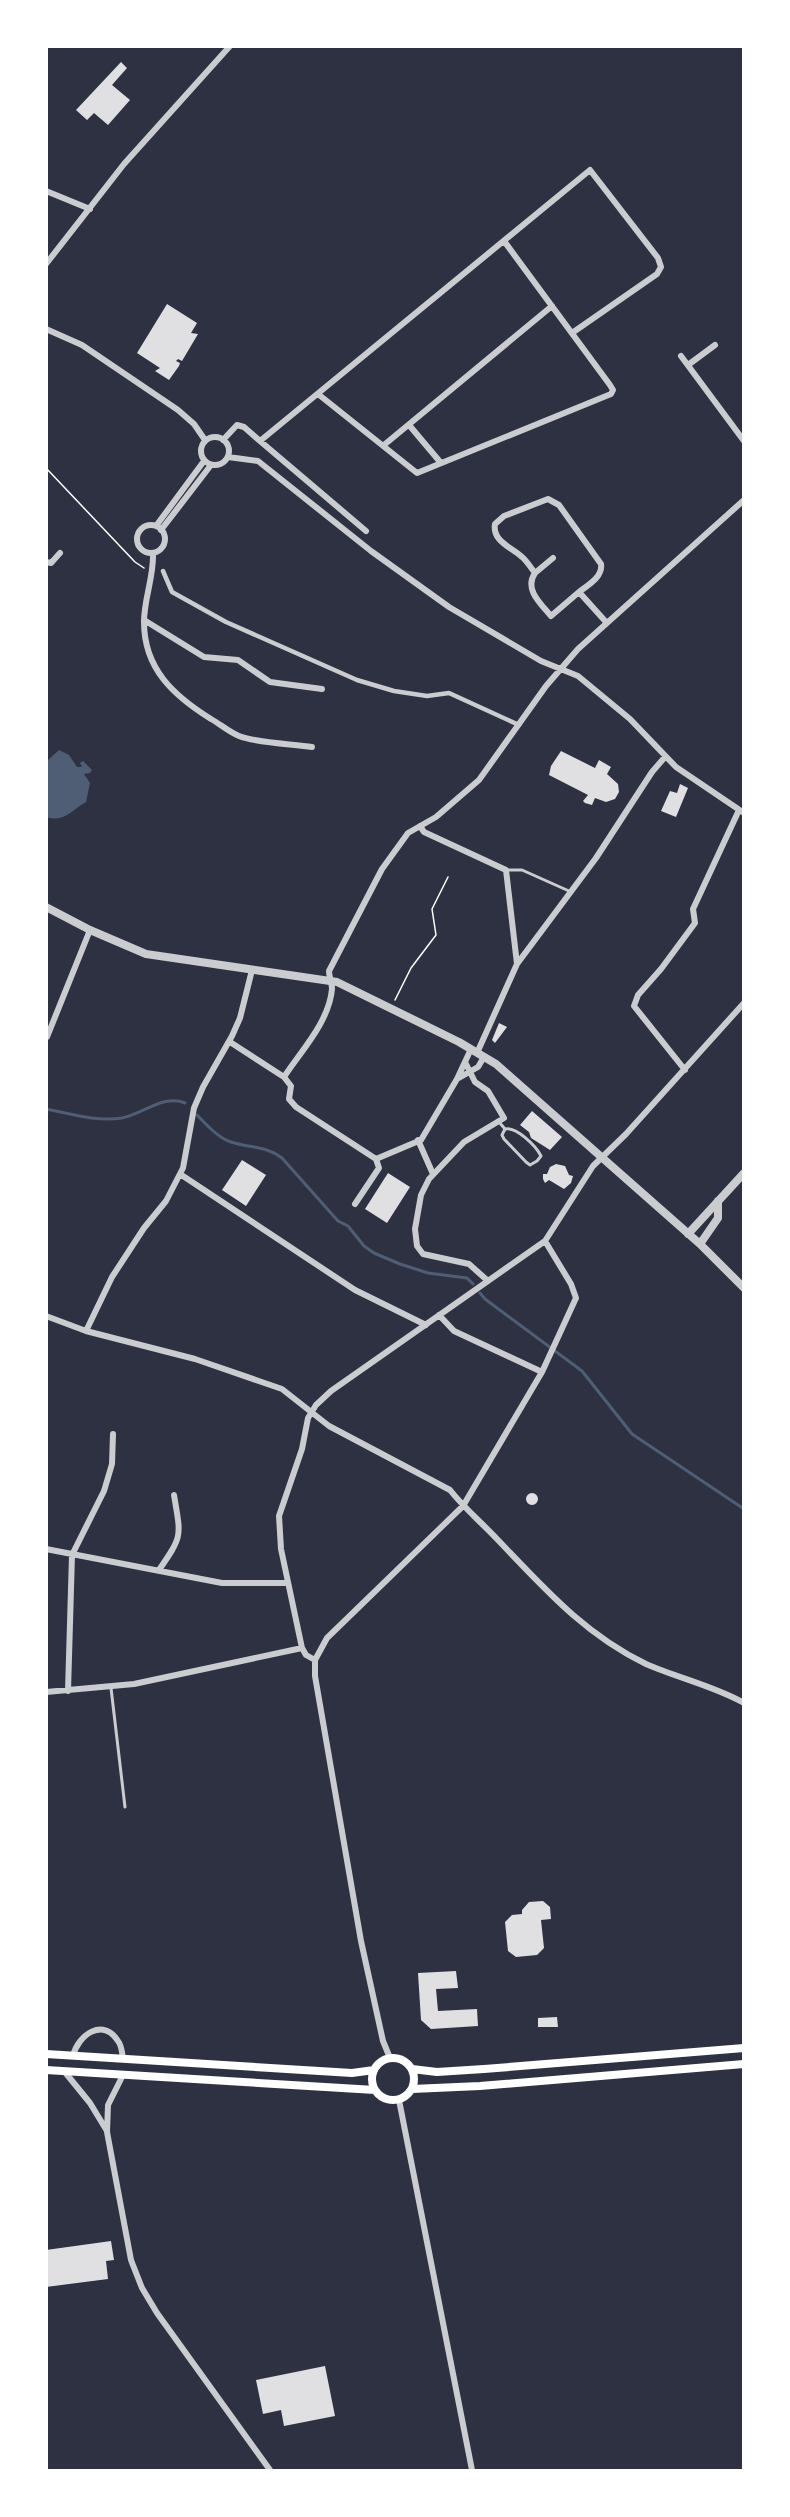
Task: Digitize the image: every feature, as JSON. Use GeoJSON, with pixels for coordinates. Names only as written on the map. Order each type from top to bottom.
{"type":"FeatureCollection","features":[{"type":"Feature","properties":{"kind":"main road"},"geometry":{"type":"LineString","coordinates":[[412,2069],[437,2072],[744,2048]]}},
{"type":"Feature","properties":{"kind":"main road"},"geometry":{"type":"LineString","coordinates":[[46,2054],[352,2073],[374,2070]]}},
{"type":"Feature","properties":{"kind":"main road"},"geometry":{"type":"LineString","coordinates":[[390,2058],[404,2061],[412,2069],[415,2080],[408,2095],[399,2100],[383,2098],[375,2090],[372,2080],[374,2070],[382,2061],[390,2058]]}},
{"type":"Feature","properties":{"kind":"main road"},"geometry":{"type":"LineString","coordinates":[[412,2089],[480,2086],[744,2064]]}},
{"type":"Feature","properties":{"kind":"main road"},"geometry":{"type":"LineString","coordinates":[[46,2070],[375,2090]]}},
{"type":"Feature","properties":{"kind":"street"},"geometry":{"type":"LineString","coordinates":[[46,264],[132,156],[230,46]]}},
{"type":"Feature","properties":{"kind":"street"},"geometry":{"type":"LineString","coordinates":[[260,441],[590,170],[658,258],[661,267],[657,274],[572,333]]}},
{"type":"Feature","properties":{"kind":"street"},"geometry":{"type":"LineString","coordinates":[[46,190],[90,209]]}},
{"type":"Feature","properties":{"kind":"street"},"geometry":{"type":"LineString","coordinates":[[318,394],[417,473],[611,394],[613,390],[504,241]]}},
{"type":"Feature","properties":{"kind":"street"},"geometry":{"type":"LineString","coordinates":[[384,445],[552,306]]}},
{"type":"Feature","properties":{"kind":"street"},"geometry":{"type":"LineString","coordinates":[[46,329],[82,345],[178,410],[194,424],[205,440]]}},
{"type":"Feature","properties":{"kind":"street"},"geometry":{"type":"LineString","coordinates":[[688,365],[715,345]]}},
{"type":"Feature","properties":{"kind":"street"},"geometry":{"type":"LineString","coordinates":[[681,356],[744,441]]}},
{"type":"Feature","properties":{"kind":"street"},"geometry":{"type":"LineString","coordinates":[[223,440],[237,425],[244,427],[366,531]]}},
{"type":"Feature","properties":{"kind":"street"},"geometry":{"type":"LineString","coordinates":[[409,425],[441,463]]}},
{"type":"Feature","properties":{"kind":"street"},"geometry":{"type":"LineString","coordinates":[[211,437],[223,440],[229,451],[228,457],[222,464],[211,465],[204,461],[200,450],[205,440],[211,437]]}},
{"type":"Feature","properties":{"kind":"street"},"geometry":{"type":"LineString","coordinates":[[228,457],[258,461],[371,551],[449,607],[504,641],[578,676],[630,719],[665,757],[741,811],[693,909],[695,923],[661,969],[638,995],[634,1006],[685,1070]]}},
{"type":"Feature","properties":{"kind":"street"},"geometry":{"type":"LineString","coordinates":[[159,528],[204,461]]}},
{"type":"Feature","properties":{"kind":"street"},"geometry":{"type":"LineString","coordinates":[[159,528],[211,465]]}},
{"type":"Feature","properties":{"kind":"street"},"geometry":{"type":"LineString","coordinates":[[535,573],[524,558],[499,539],[494,531],[495,524],[504,516],[548,499],[553,500],[601,564],[602,570],[598,575],[551,616],[530,586],[531,578],[535,573],[553,558]]}},
{"type":"Feature","properties":{"kind":"street"},"geometry":{"type":"LineString","coordinates":[[284,1077],[321,1021],[330,1000],[332,987],[329,981],[329,971],[382,869],[408,833],[436,817],[468,791],[560,669],[606,622],[744,500]]}},
{"type":"Feature","properties":{"kind":"street"},"geometry":{"type":"LineString","coordinates":[[144,526],[159,528],[165,537],[164,544],[159,551],[153,553],[141,549],[137,537],[144,526]]}},
{"type":"Feature","properties":{"kind":"street"},"geometry":{"type":"LineString","coordinates":[[46,562],[51,563],[60,553]]}},
{"type":"Feature","properties":{"kind":"street"},"geometry":{"type":"LineString","coordinates":[[153,553],[153,571],[148,588],[144,620],[151,657],[157,670],[176,695],[240,736],[312,747]]}},
{"type":"Feature","properties":{"kind":"street"},"geometry":{"type":"LineString","coordinates":[[163,571],[172,592],[226,622],[357,680],[394,691],[427,696],[449,693],[519,725]]}},
{"type":"Feature","properties":{"kind":"street"},"geometry":{"type":"LineString","coordinates":[[579,592],[606,622]]}},
{"type":"Feature","properties":{"kind":"street"},"geometry":{"type":"LineString","coordinates":[[144,620],[204,657],[238,660],[270,682],[322,689]]}},
{"type":"Feature","properties":{"kind":"street"},"geometry":{"type":"LineString","coordinates":[[457,1079],[478,1066],[477,1053],[517,964],[607,843],[652,772],[665,757]]}},
{"type":"Feature","properties":{"kind":"street"},"geometry":{"type":"LineString","coordinates":[[420,826],[424,832],[506,870],[517,964]]}},
{"type":"Feature","properties":{"kind":"street"},"geometry":{"type":"LineString","coordinates":[[46,907],[90,930],[146,954],[337,982],[477,1053],[496,1064],[603,1157],[700,1244],[744,1288]]}},
{"type":"Feature","properties":{"kind":"street"},"geometry":{"type":"LineString","coordinates":[[47,1037],[90,930]]}},
{"type":"Feature","properties":{"kind":"street"},"geometry":{"type":"LineString","coordinates":[[86,1331],[112,1277],[144,1228],[166,1201],[180,1174],[194,1108],[203,1087],[230,1042],[240,1018],[252,970]]}},
{"type":"Feature","properties":{"kind":"street"},"geometry":{"type":"LineString","coordinates":[[315,1660],[306,1655],[302,1648],[280,1548],[279,1516],[302,1449],[305,1424],[311,1412],[331,1391],[545,1241],[593,1166],[685,1070],[744,1003]]}},
{"type":"Feature","properties":{"kind":"street"},"geometry":{"type":"LineString","coordinates":[[230,1042],[284,1077],[291,1086],[289,1099],[296,1107],[376,1159],[379,1168],[355,1204]]}},
{"type":"Feature","properties":{"kind":"street"},"geometry":{"type":"LineString","coordinates":[[376,1159],[418,1140],[427,1132],[465,1062],[477,1053]]}},
{"type":"Feature","properties":{"kind":"street"},"geometry":{"type":"LineString","coordinates":[[465,1062],[477,1084],[488,1091],[504,1115],[499,1122],[464,1143],[432,1174],[423,1190],[418,1206],[415,1229],[420,1251],[427,1256],[469,1264],[488,1281]]}},
{"type":"Feature","properties":{"kind":"street"},"geometry":{"type":"LineString","coordinates":[[418,1140],[432,1174]]}},
{"type":"Feature","properties":{"kind":"street"},"geometry":{"type":"LineString","coordinates":[[688,1234],[744,1173]]}},
{"type":"Feature","properties":{"kind":"street"},"geometry":{"type":"LineString","coordinates":[[180,1174],[355,1290],[426,1325]]}},
{"type":"Feature","properties":{"kind":"street"},"geometry":{"type":"LineString","coordinates":[[416,1185],[423,1190]]}},
{"type":"Feature","properties":{"kind":"street"},"geometry":{"type":"LineString","coordinates":[[700,1244],[718,1218],[718,1202]]}},
{"type":"Feature","properties":{"kind":"street"},"geometry":{"type":"LineString","coordinates":[[390,2058],[383,2041],[361,1941],[315,1676],[315,1660],[327,1638],[463,1506],[542,1372],[576,1298],[571,1284],[545,1241]]}},
{"type":"Feature","properties":{"kind":"street"},"geometry":{"type":"LineString","coordinates":[[439,1315],[454,1331],[542,1372]]}},
{"type":"Feature","properties":{"kind":"street"},"geometry":{"type":"LineString","coordinates":[[46,1316],[86,1331],[144,1344],[252,1377],[282,1389],[329,1426],[450,1490],[463,1506],[583,1626],[646,1664],[744,1703]]}},
{"type":"Feature","properties":{"kind":"street"},"geometry":{"type":"LineString","coordinates":[[68,1691],[72,1556],[104,1491],[112,1464],[112,1434]]}},
{"type":"Feature","properties":{"kind":"street"},"geometry":{"type":"LineString","coordinates":[[159,1570],[177,1543],[180,1532],[174,1495]]}},
{"type":"Feature","properties":{"kind":"street"},"geometry":{"type":"LineString","coordinates":[[46,1549],[72,1556],[222,1583],[287,1583]]}},
{"type":"Feature","properties":{"kind":"street"},"geometry":{"type":"LineString","coordinates":[[46,1692],[134,1684],[302,1648]]}},
{"type":"Feature","properties":{"kind":"street"},"geometry":{"type":"LineString","coordinates":[[73,2056],[75,2046],[81,2037],[97,2030],[116,2038],[123,2060]]}},
{"type":"Feature","properties":{"kind":"street"},"geometry":{"type":"LineString","coordinates":[[64,2071],[90,2103],[107,2132]]}},
{"type":"Feature","properties":{"kind":"street"},"geometry":{"type":"LineString","coordinates":[[123,2075],[108,2105],[107,2132],[131,2260],[142,2288],[157,2313],[270,2470]]}},
{"type":"Feature","properties":{"kind":"street"},"geometry":{"type":"LineString","coordinates":[[399,2100],[472,2470]]}},
{"type":"Feature","properties":{"kind":"lane"},"geometry":{"type":"LineString","coordinates":[[506,870],[522,870],[571,892]]}},
{"type":"Feature","properties":{"kind":"lane"},"geometry":{"type":"LineString","coordinates":[[499,1122],[505,1129],[513,1129],[538,1151],[541,1156],[537,1161],[530,1165],[526,1162],[504,1139],[502,1135],[505,1129]]}},
{"type":"Feature","properties":{"kind":"lane"},"geometry":{"type":"LineString","coordinates":[[111,1686],[125,1807]]}},
{"type":"Feature","properties":{"kind":"path"},"geometry":{"type":"LineString","coordinates":[[46,468],[135,562],[153,571]]}},
{"type":"Feature","properties":{"kind":"path"},"geometry":{"type":"LineString","coordinates":[[391,1008],[411,968],[436,935],[432,909],[448,877]]}},
{"type":"Feature","properties":{"kind":"water"},"geometry":{"type":"Polygon","coordinates":[[[59,750],[69,755],[77,767],[82,767],[80,763],[83,761],[92,770],[84,774],[90,783],[86,802],[68,815],[53,818],[47,817],[48,760],[59,750]]]}},
{"type":"Feature","properties":{"kind":"building"},"geometry":{"type":"Polygon","coordinates":[[[121,62],[127,68],[112,85],[130,100],[108,125],[94,113],[87,120],[76,110],[121,62]]]}},
{"type":"Feature","properties":{"kind":"building"},"geometry":{"type":"Polygon","coordinates":[[[167,304],[197,323],[191,333],[198,334],[182,361],[178,359],[176,361],[180,363],[179,366],[169,380],[155,371],[160,368],[137,353],[167,304]]]}},
{"type":"Feature","properties":{"kind":"building"},"geometry":{"type":"Polygon","coordinates":[[[561,751],[595,768],[599,760],[611,767],[607,774],[618,784],[619,792],[615,799],[606,802],[595,798],[592,805],[585,803],[583,801],[588,795],[549,775],[551,766],[561,751]]]}},
{"type":"Feature","properties":{"kind":"building"},"geometry":{"type":"Polygon","coordinates":[[[680,784],[688,788],[676,817],[661,811],[670,791],[677,793],[680,784]]]}},
{"type":"Feature","properties":{"kind":"building"},"geometry":{"type":"Polygon","coordinates":[[[499,1023],[507,1027],[495,1043],[492,1040],[499,1023]]]}},
{"type":"Feature","properties":{"kind":"building"},"geometry":{"type":"Polygon","coordinates":[[[532,1111],[562,1137],[550,1150],[531,1138],[529,1132],[520,1125],[532,1111]]]}},
{"type":"Feature","properties":{"kind":"building"},"geometry":{"type":"Polygon","coordinates":[[[242,1160],[266,1175],[246,1206],[222,1190],[242,1160]]]}},
{"type":"Feature","properties":{"kind":"building"},"geometry":{"type":"Polygon","coordinates":[[[556,1164],[565,1166],[569,1175],[573,1176],[571,1183],[564,1189],[549,1180],[545,1183],[543,1179],[543,1174],[547,1174],[550,1167],[556,1164]]]}},
{"type":"Feature","properties":{"kind":"building"},"geometry":{"type":"Polygon","coordinates":[[[388,1173],[410,1187],[387,1223],[365,1209],[388,1173]]]}},
{"type":"Feature","properties":{"kind":"building"},"geometry":{"type":"Polygon","coordinates":[[[532,1493],[538,1499],[532,1505],[526,1499],[532,1493]]]}},
{"type":"Feature","properties":{"kind":"building"},"geometry":{"type":"Polygon","coordinates":[[[543,1901],[550,1907],[551,1919],[541,1920],[544,1948],[537,1955],[516,1957],[508,1951],[505,1922],[512,1915],[522,1914],[522,1910],[529,1902],[543,1901]]]}},
{"type":"Feature","properties":{"kind":"building"},"geometry":{"type":"Polygon","coordinates":[[[456,1971],[458,1988],[436,1989],[438,2011],[477,2009],[478,2026],[431,2029],[421,2020],[418,1973],[456,1971]]]}},
{"type":"Feature","properties":{"kind":"building"},"geometry":{"type":"Polygon","coordinates":[[[557,2017],[558,2027],[538,2027],[538,2018],[557,2017]]]}},
{"type":"Feature","properties":{"kind":"building"},"geometry":{"type":"Polygon","coordinates":[[[111,2241],[114,2260],[106,2261],[108,2279],[46,2287],[46,2250],[111,2241]]]}},
{"type":"Feature","properties":{"kind":"building"},"geometry":{"type":"Polygon","coordinates":[[[325,2366],[335,2416],[284,2426],[281,2410],[263,2414],[256,2380],[325,2366]]]}},
{"type":"Feature","properties":{"kind":"waterway"},"geometry":{"type":"LineString","coordinates":[[46,1109],[84,1117],[113,1119],[130,1116],[169,1101],[185,1103]]}},
{"type":"Feature","properties":{"kind":"waterway"},"geometry":{"type":"LineString","coordinates":[[197,1115],[226,1140],[264,1149],[282,1158],[338,1221],[348,1226],[364,1246],[374,1253],[428,1273],[467,1278],[473,1284]]}},
{"type":"Feature","properties":{"kind":"waterway"},"geometry":{"type":"LineString","coordinates":[[480,1293],[582,1371],[632,1434],[744,1509]]}}]}
